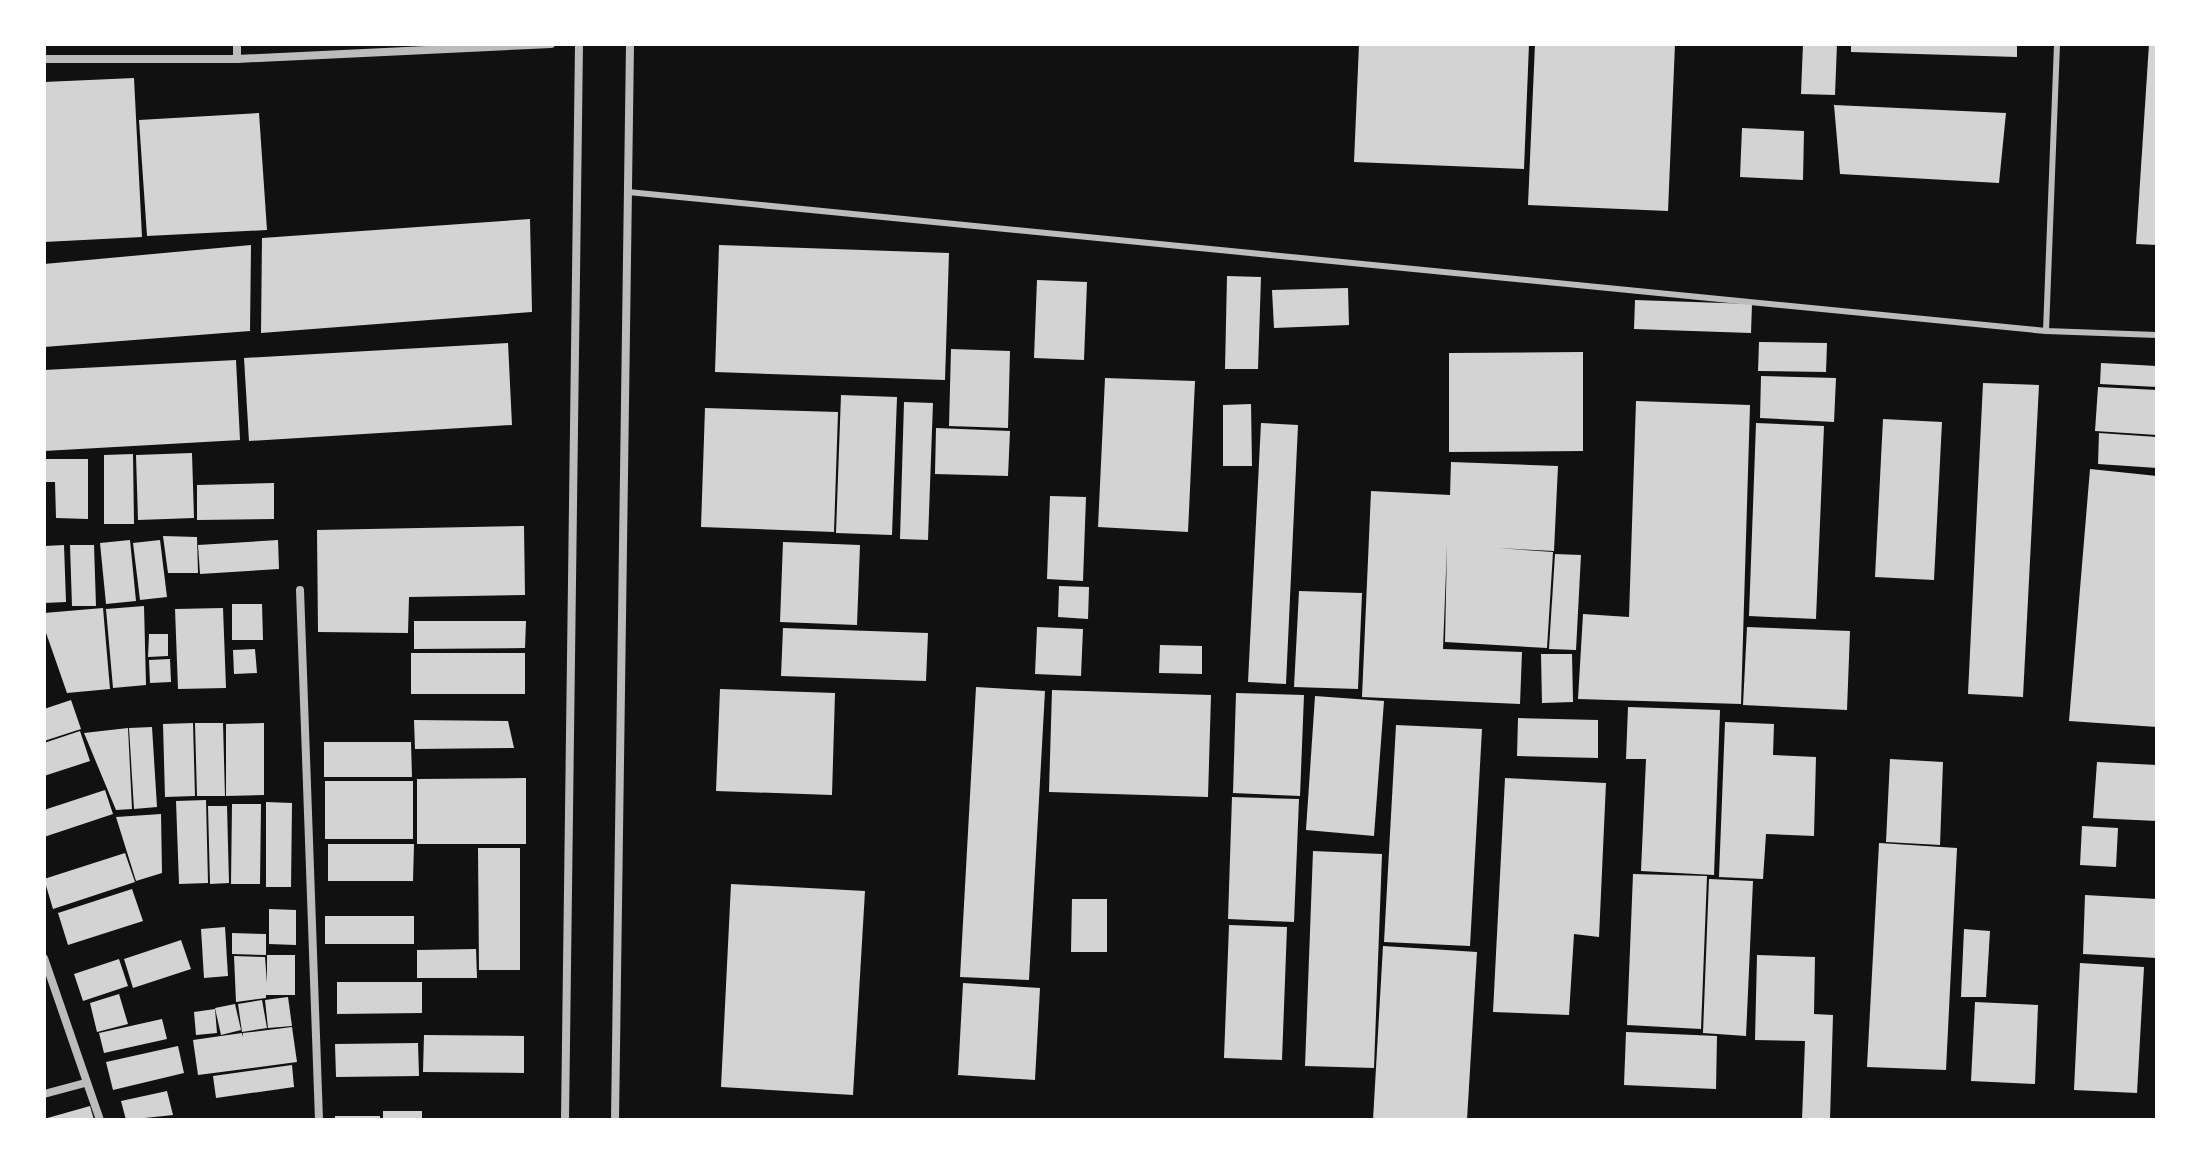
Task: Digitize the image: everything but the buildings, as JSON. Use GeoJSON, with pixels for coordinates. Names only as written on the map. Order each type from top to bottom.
{"type":"FeatureCollection","features":[{"type":"Feature","properties":{"kind":"street"},"geometry":{"type":"LineString","coordinates":[[237,44],[237,59]]}},
{"type":"Feature","properties":{"kind":"street"},"geometry":{"type":"LineString","coordinates":[[44,59],[237,59],[551,44]]}},
{"type":"Feature","properties":{"kind":"street"},"geometry":{"type":"LineString","coordinates":[[565,1120],[579,44]]}},
{"type":"Feature","properties":{"kind":"street"},"geometry":{"type":"LineString","coordinates":[[615,1120],[630,44]]}},
{"type":"Feature","properties":{"kind":"street"},"geometry":{"type":"LineString","coordinates":[[300,590],[319,1120]]}},
{"type":"Feature","properties":{"kind":"street"},"geometry":{"type":"LineString","coordinates":[[44,958],[100,1120]]}},
{"type":"Feature","properties":{"kind":"street"},"geometry":{"type":"LineString","coordinates":[[44,1094],[85,1083]]}},
{"type":"Feature","properties":{"kind":"lane"},"geometry":{"type":"LineString","coordinates":[[2046,331],[2057,44]]}},
{"type":"Feature","properties":{"kind":"lane"},"geometry":{"type":"LineString","coordinates":[[628,192],[2046,331],[2157,335]]}}]}
